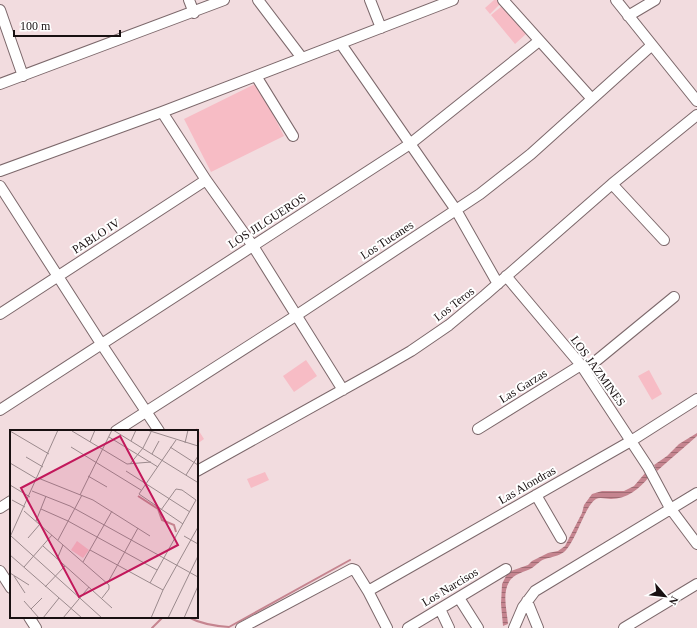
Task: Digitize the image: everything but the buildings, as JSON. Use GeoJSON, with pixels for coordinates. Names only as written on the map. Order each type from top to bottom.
{"type":"FeatureCollection","features":[{"type":"Feature","properties":{"kind":"street"},"geometry":{"type":"LineString","coordinates":[[189,0],[194,13]]}},
{"type":"Feature","properties":{"kind":"street"},"geometry":{"type":"LineString","coordinates":[[0,84],[194,13],[224,0]]}},
{"type":"Feature","properties":{"kind":"street"},"geometry":{"type":"LineString","coordinates":[[258,0],[302,58]]}},
{"type":"Feature","properties":{"kind":"street"},"geometry":{"type":"LineString","coordinates":[[370,0],[381,28]]}},
{"type":"Feature","properties":{"kind":"street"},"geometry":{"type":"LineString","coordinates":[[0,171],[162,112],[453,0]]}},
{"type":"Feature","properties":{"kind":"street"},"geometry":{"type":"LineString","coordinates":[[503,0],[592,99]]}},
{"type":"Feature","properties":{"kind":"street"},"geometry":{"type":"LineString","coordinates":[[616,0],[697,101]]}},
{"type":"Feature","properties":{"kind":"street"},"geometry":{"type":"LineString","coordinates":[[628,16],[655,0]]}},
{"type":"Feature","properties":{"kind":"street"},"geometry":{"type":"LineString","coordinates":[[0,10],[23,76]]}},
{"type":"Feature","properties":{"kind":"street","name":"LOS JILGUEROS"},"geometry":{"type":"LineString","coordinates":[[0,410],[410,144],[539,41]]}},
{"type":"Feature","properties":{"kind":"street"},"geometry":{"type":"LineString","coordinates":[[341,44],[456,210],[498,284]]}},
{"type":"Feature","properties":{"kind":"street","name":"Los Tucanes"},"geometry":{"type":"LineString","coordinates":[[118,430],[480,194],[531,154],[652,45]]}},
{"type":"Feature","properties":{"kind":"street"},"geometry":{"type":"LineString","coordinates":[[256,76],[293,136]]}},
{"type":"Feature","properties":{"kind":"street"},"geometry":{"type":"LineString","coordinates":[[162,112],[206,180],[253,246],[297,314],[343,390]]}},
{"type":"Feature","properties":{"kind":"street","name":"Los Teros"},"geometry":{"type":"LineString","coordinates":[[198,470],[411,351],[450,325],[612,184],[697,115]]}},
{"type":"Feature","properties":{"kind":"street","name":"PABLO IV"},"geometry":{"type":"LineString","coordinates":[[0,314],[206,180]]}},
{"type":"Feature","properties":{"kind":"street"},"geometry":{"type":"LineString","coordinates":[[612,184],[664,240]]}},
{"type":"Feature","properties":{"kind":"street"},"geometry":{"type":"LineString","coordinates":[[0,186],[158,430]]}},
{"type":"Feature","properties":{"kind":"street","name":"LOS JAZMINES"},"geometry":{"type":"LineString","coordinates":[[506,276],[583,368],[648,467],[670,508],[697,544]]}},
{"type":"Feature","properties":{"kind":"street","name":"Las Garzas"},"geometry":{"type":"LineString","coordinates":[[478,429],[583,368],[674,297]]}},
{"type":"Feature","properties":{"kind":"street","name":"Las Alondras"},"geometry":{"type":"LineString","coordinates":[[368,591],[631,441],[697,399]]}},
{"type":"Feature","properties":{"kind":"street"},"geometry":{"type":"LineString","coordinates":[[514,628],[527,601],[535,591],[697,493]]}},
{"type":"Feature","properties":{"kind":"street"},"geometry":{"type":"LineString","coordinates":[[536,495],[561,538]]}},
{"type":"Feature","properties":{"kind":"street"},"geometry":{"type":"LineString","coordinates":[[0,508],[10,502]]}},
{"type":"Feature","properties":{"kind":"street","name":"Los Narcisos"},"geometry":{"type":"LineString","coordinates":[[408,628],[506,569]]}},
{"type":"Feature","properties":{"kind":"street"},"geometry":{"type":"LineString","coordinates":[[242,628],[350,570],[355,570],[368,591],[387,628]]}},
{"type":"Feature","properties":{"kind":"street"},"geometry":{"type":"LineString","coordinates":[[0,571],[10,586]]}},
{"type":"Feature","properties":{"kind":"street"},"geometry":{"type":"LineString","coordinates":[[624,628],[697,584]]}},
{"type":"Feature","properties":{"kind":"street"},"geometry":{"type":"LineString","coordinates":[[460,598],[478,628]]}},
{"type":"Feature","properties":{"kind":"street"},"geometry":{"type":"LineString","coordinates":[[527,601],[538,628]]}},
{"type":"Feature","properties":{"kind":"street"},"geometry":{"type":"LineString","coordinates":[[440,609],[449,628]]}},
{"type":"Feature","properties":{"kind":"street"},"geometry":{"type":"LineString","coordinates":[[30,618],[36,628]]}},
{"type":"Feature","properties":{"kind":"shaded area"},"geometry":{"type":"Polygon","coordinates":[[[494,0],[497,0],[500,4],[490,14],[485,8],[494,0]]]}},
{"type":"Feature","properties":{"kind":"shaded area"},"geometry":{"type":"Polygon","coordinates":[[[502,6],[526,34],[515,44],[491,15],[502,6]]]}},
{"type":"Feature","properties":{"kind":"shaded area"},"geometry":{"type":"Polygon","coordinates":[[[257,83],[284,136],[211,172],[184,119],[257,83]]]}},
{"type":"Feature","properties":{"kind":"shaded area"},"geometry":{"type":"Polygon","coordinates":[[[306,360],[317,376],[294,392],[283,376],[306,360]]]}},
{"type":"Feature","properties":{"kind":"shaded area"},"geometry":{"type":"Polygon","coordinates":[[[649,370],[662,394],[652,400],[638,376],[649,370]]]}},
{"type":"Feature","properties":{"kind":"shaded area"},"geometry":{"type":"Polygon","coordinates":[[[197,428],[204,439],[198,443],[198,430],[194,430],[197,428]]]}},
{"type":"Feature","properties":{"kind":"shaded area"},"geometry":{"type":"Polygon","coordinates":[[[697,433],[697,436],[657,471],[654,465],[667,456],[679,444],[697,433]]]}},
{"type":"Feature","properties":{"kind":"shaded area"},"geometry":{"type":"Polygon","coordinates":[[[265,472],[269,480],[251,488],[247,479],[265,472]]]}},
{"type":"Feature","properties":{"kind":"shaded area"},"geometry":{"type":"Polygon","coordinates":[[[646,472],[649,477],[641,486],[627,495],[617,499],[596,499],[588,508],[573,540],[564,552],[543,560],[532,568],[516,575],[511,579],[507,587],[505,597],[508,624],[503,626],[501,604],[502,584],[507,574],[528,565],[532,561],[548,553],[558,551],[565,546],[582,513],[584,505],[592,494],[602,491],[624,491],[634,486],[646,472]]]}},
{"type":"Feature","properties":{"kind":"waterway"},"geometry":{"type":"LineString","coordinates":[[190,618],[208,624],[229,627],[350,560]]}},
{"type":"Feature","properties":{"kind":"waterway"},"geometry":{"type":"LineString","coordinates":[[152,628],[162,618]]}}]}
